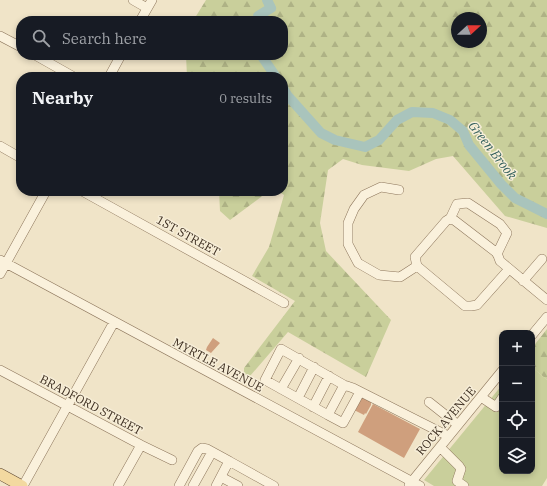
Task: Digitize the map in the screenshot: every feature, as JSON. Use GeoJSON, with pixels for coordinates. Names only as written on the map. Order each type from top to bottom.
{"type":"FeatureCollection","features":[{"type":"Feature","properties":{"kind":"main road"},"geometry":{"type":"LineString","coordinates":[[0,474],[23,486]]}},
{"type":"Feature","properties":{"kind":"street"},"geometry":{"type":"LineString","coordinates":[[133,0],[150,4],[143,16]]}},
{"type":"Feature","properties":{"kind":"street"},"geometry":{"type":"LineString","coordinates":[[0,36],[16,44]]}},
{"type":"Feature","properties":{"kind":"street"},"geometry":{"type":"LineString","coordinates":[[44,60],[65,72]]}},
{"type":"Feature","properties":{"kind":"street"},"geometry":{"type":"LineString","coordinates":[[112,72],[118,60]]}},
{"type":"Feature","properties":{"kind":"street"},"geometry":{"type":"LineString","coordinates":[[0,146],[16,155]]}},
{"type":"Feature","properties":{"kind":"street"},"geometry":{"type":"LineString","coordinates":[[399,190],[381,187],[364,195],[354,209],[348,223],[348,244],[358,263],[379,275],[400,277],[417,266]]}},
{"type":"Feature","properties":{"kind":"street"},"geometry":{"type":"LineString","coordinates":[[0,274],[3,262],[43,196]]}},
{"type":"Feature","properties":{"kind":"street","name":"1ST STREET"},"geometry":{"type":"LineString","coordinates":[[91,196],[284,303]]}},
{"type":"Feature","properties":{"kind":"street"},"geometry":{"type":"LineString","coordinates":[[498,254],[507,233],[500,224],[468,203],[457,204],[450,219],[446,221],[415,257],[417,266],[465,306],[477,304],[509,270]]}},
{"type":"Feature","properties":{"kind":"street"},"geometry":{"type":"LineString","coordinates":[[450,219],[454,220],[498,254],[500,261],[509,270],[547,300]]}},
{"type":"Feature","properties":{"kind":"street"},"geometry":{"type":"LineString","coordinates":[[523,281],[542,259]]}},
{"type":"Feature","properties":{"kind":"street","name":"MYRTLE AVENUE"},"geometry":{"type":"LineString","coordinates":[[3,262],[410,484],[420,486]]}},
{"type":"Feature","properties":{"kind":"street"},"geometry":{"type":"LineString","coordinates":[[535,331],[547,317]]}},
{"type":"Feature","properties":{"kind":"street"},"geometry":{"type":"LineString","coordinates":[[23,486],[114,322]]}},
{"type":"Feature","properties":{"kind":"street"},"geometry":{"type":"LineString","coordinates":[[360,392],[343,423],[265,380],[281,349],[344,385],[360,392],[448,436]]}},
{"type":"Feature","properties":{"kind":"street"},"geometry":{"type":"LineString","coordinates":[[281,389],[299,358]]}},
{"type":"Feature","properties":{"kind":"street"},"geometry":{"type":"LineString","coordinates":[[298,398],[314,367]]}},
{"type":"Feature","properties":{"kind":"street","name":"BRADFORD STREET"},"geometry":{"type":"LineString","coordinates":[[0,370],[172,460]]}},
{"type":"Feature","properties":{"kind":"street"},"geometry":{"type":"LineString","coordinates":[[313,407],[329,376]]}},
{"type":"Feature","properties":{"kind":"street","name":"ROCK AVENUE"},"geometry":{"type":"LineString","coordinates":[[410,484],[499,376]]}},
{"type":"Feature","properties":{"kind":"street"},"geometry":{"type":"LineString","coordinates":[[328,415],[344,385]]}},
{"type":"Feature","properties":{"kind":"street"},"geometry":{"type":"LineString","coordinates":[[481,397],[496,407],[499,402]]}},
{"type":"Feature","properties":{"kind":"street"},"geometry":{"type":"LineString","coordinates":[[429,402],[458,425]]}},
{"type":"Feature","properties":{"kind":"street"},"geometry":{"type":"LineString","coordinates":[[118,486],[141,445]]}},
{"type":"Feature","properties":{"kind":"street"},"geometry":{"type":"LineString","coordinates":[[440,447],[461,469],[457,481],[464,486]]}},
{"type":"Feature","properties":{"kind":"street"},"geometry":{"type":"LineString","coordinates":[[179,486],[198,451],[202,448],[207,449],[274,486]]}},
{"type":"Feature","properties":{"kind":"street"},"geometry":{"type":"LineString","coordinates":[[192,486],[212,452]]}},
{"type":"Feature","properties":{"kind":"street"},"geometry":{"type":"LineString","coordinates":[[432,456],[441,456],[454,461]]}},
{"type":"Feature","properties":{"kind":"street"},"geometry":{"type":"LineString","coordinates":[[216,486],[229,462]]}},
{"type":"Feature","properties":{"kind":"street"},"geometry":{"type":"LineString","coordinates":[[221,477],[238,486]]}},
{"type":"Feature","properties":{"kind":"green space"},"geometry":{"type":"Polygon","coordinates":[[[206,0],[547,0],[547,228],[505,216],[453,156],[436,159],[409,171],[362,165],[343,159],[328,170],[320,223],[326,251],[391,320],[366,377],[288,332],[244,383],[244,368],[295,301],[252,276],[269,247],[284,196],[288,196],[288,72],[187,72],[186,60],[288,60],[288,16],[196,16],[206,0]]]}},
{"type":"Feature","properties":{"kind":"green space"},"geometry":{"type":"Polygon","coordinates":[[[219,196],[262,196],[230,220],[220,211],[219,196]]]}},
{"type":"Feature","properties":{"kind":"green space"},"geometry":{"type":"Polygon","coordinates":[[[547,329],[547,380],[535,370],[535,344],[547,329]]]}},
{"type":"Feature","properties":{"kind":"green space"},"geometry":{"type":"Polygon","coordinates":[[[535,370],[547,380],[547,478],[542,486],[434,486],[424,480],[499,389],[499,474],[535,474],[535,370]]]}},
{"type":"Feature","properties":{"kind":"building"},"geometry":{"type":"Polygon","coordinates":[[[213,338],[220,343],[211,353],[206,350],[213,338]]]}},
{"type":"Feature","properties":{"kind":"building"},"geometry":{"type":"Polygon","coordinates":[[[361,397],[371,402],[371,405],[364,415],[354,410],[361,397]]]}},
{"type":"Feature","properties":{"kind":"building"},"geometry":{"type":"Polygon","coordinates":[[[373,404],[420,429],[404,458],[358,432],[373,404]]]}},
{"type":"Feature","properties":{"kind":"waterway","name":"Green Brook"},"geometry":{"type":"LineString","coordinates":[[258,16],[271,8],[267,0]]}},
{"type":"Feature","properties":{"kind":"waterway","name":"Green Brook"},"geometry":{"type":"LineString","coordinates":[[264,60],[273,72]]}},
{"type":"Feature","properties":{"kind":"waterway","name":"Green Brook"},"geometry":{"type":"LineString","coordinates":[[288,96],[321,133],[335,140],[365,147],[379,140],[397,120],[412,112],[433,113],[450,120],[463,131],[469,145],[501,184],[515,198],[547,214]]}}]}
